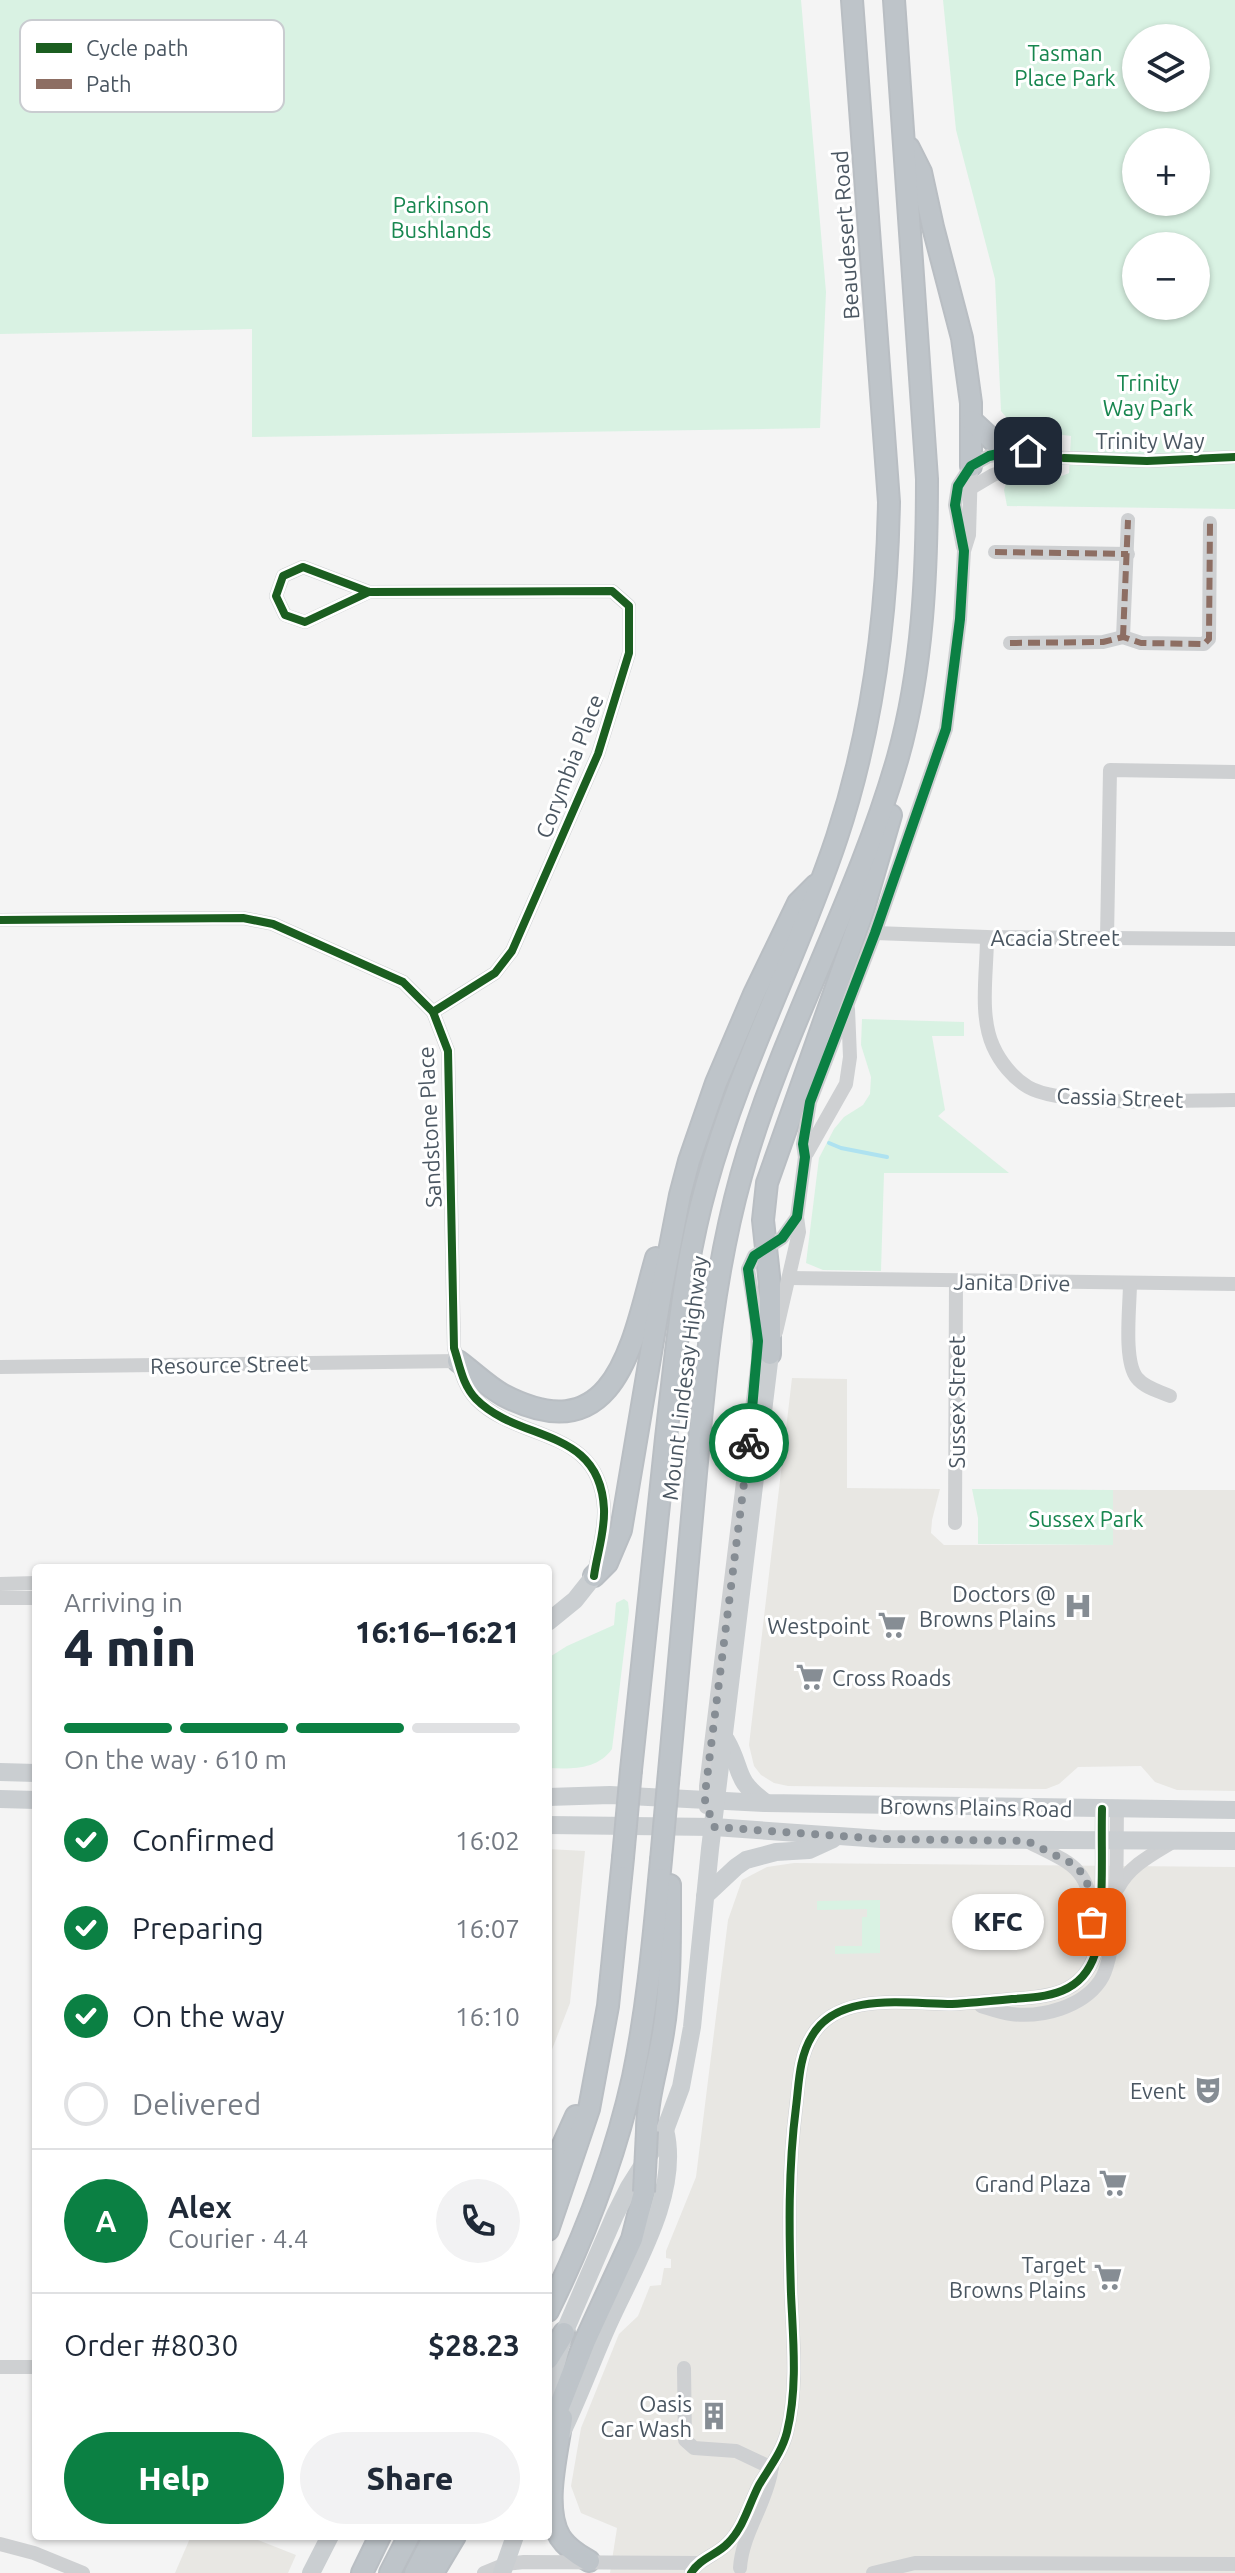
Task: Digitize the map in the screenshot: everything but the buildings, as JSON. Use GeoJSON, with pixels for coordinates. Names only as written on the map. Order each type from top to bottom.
{"type":"FeatureCollection","features":[{"type":"Feature","properties":{"kind":"highway","name":"Beaudesert Road"},"geometry":{"type":"LineString","coordinates":[[852,0],[887,466]]}},
{"type":"Feature","properties":{"kind":"highway"},"geometry":{"type":"LineString","coordinates":[[894,0],[905,141],[921,172],[962,338],[972,421],[971,466]]}},
{"type":"Feature","properties":{"kind":"highway","name":"Mount Lindesay Highway"},"geometry":{"type":"LineString","coordinates":[[552,2302],[581,2240],[613,2154],[633,2077],[647,1999],[707,1357],[730,1217],[770,1089],[849,897],[898,757],[911,694],[924,584],[927,464],[905,141]]}},
{"type":"Feature","properties":{"kind":"highway"},"geometry":{"type":"LineString","coordinates":[[972,421],[999,446],[1012,451]]}},
{"type":"Feature","properties":{"kind":"highway","name":"Mount Lindesay Highway"},"geometry":{"type":"LineString","coordinates":[[552,2219],[589,2109],[608,2006],[672,1383],[693,1240],[705,1188],[737,1086],[822,879],[853,787],[874,692],[888,557],[887,466]]}},
{"type":"Feature","properties":{"kind":"highway"},"geometry":{"type":"LineString","coordinates":[[770,1354],[770,1297],[763,1220],[767,1183],[874,880],[898,781],[898,757]]}},
{"type":"Feature","properties":{"kind":"highway"},"geometry":{"type":"LineString","coordinates":[[594,1576],[607,1563],[621,1530],[680,1195],[699,1130],[733,1040],[798,903],[822,879]]}},
{"type":"Feature","properties":{"kind":"highway"},"geometry":{"type":"LineString","coordinates":[[458,1361],[503,1395],[531,1405],[570,1410],[593,1403],[610,1388],[622,1369],[668,1219],[680,1195]]}},
{"type":"Feature","properties":{"kind":"highway"},"geometry":{"type":"LineString","coordinates":[[589,2561],[565,2544],[555,2527],[552,2504],[554,2435],[564,2410],[555,2396],[632,2239],[644,2192],[656,2130],[648,2104],[664,2030],[669,1970],[670,1873],[661,1860]]}},
{"type":"Feature","properties":{"kind":"highway"},"geometry":{"type":"LineString","coordinates":[[552,2169],[592,2084]]}},
{"type":"Feature","properties":{"kind":"highway"},"geometry":{"type":"LineString","coordinates":[[552,2352],[564,2333]]}},
{"type":"Feature","properties":{"kind":"highway"},"geometry":{"type":"LineString","coordinates":[[362,2573],[378,2540]]}},
{"type":"Feature","properties":{"kind":"highway"},"geometry":{"type":"LineString","coordinates":[[390,2573],[407,2540]]}},
{"type":"Feature","properties":{"kind":"highway"},"geometry":{"type":"LineString","coordinates":[[415,2573],[432,2540]]}},
{"type":"Feature","properties":{"kind":"highway"},"geometry":{"type":"LineString","coordinates":[[433,2573],[453,2540]]}},
{"type":"Feature","properties":{"kind":"main road"},"geometry":{"type":"LineString","coordinates":[[555,2396],[564,2333],[656,2130],[681,2087],[688,2056],[714,1827],[711,1801],[725,1738],[770,1354]]}},
{"type":"Feature","properties":{"kind":"main road"},"geometry":{"type":"LineString","coordinates":[[552,1619],[575,1600],[594,1576]]}},
{"type":"Feature","properties":{"kind":"main road"},"geometry":{"type":"LineString","coordinates":[[725,1738],[741,1781],[751,1793],[766,1803]]}},
{"type":"Feature","properties":{"kind":"main road"},"geometry":{"type":"LineString","coordinates":[[0,1772],[32,1773]]}},
{"type":"Feature","properties":{"kind":"main road","name":"Browns Plains Road"},"geometry":{"type":"LineString","coordinates":[[552,1797],[610,1795],[766,1803],[1235,1810]]}},
{"type":"Feature","properties":{"kind":"main road"},"geometry":{"type":"LineString","coordinates":[[0,1799],[32,1800]]}},
{"type":"Feature","properties":{"kind":"main road","name":"Browns Plains Road"},"geometry":{"type":"LineString","coordinates":[[552,1825],[714,1827],[838,1837],[1235,1841]]}},
{"type":"Feature","properties":{"kind":"main road"},"geometry":{"type":"LineString","coordinates":[[705,1896],[746,1860],[776,1852],[809,1850],[838,1837]]}},
{"type":"Feature","properties":{"kind":"main road"},"geometry":{"type":"LineString","coordinates":[[554,2435],[651,2230],[663,2192],[669,2145],[656,2130]]}},
{"type":"Feature","properties":{"kind":"main road"},"geometry":{"type":"LineString","coordinates":[[311,2573],[328,2540]]}},
{"type":"Feature","properties":{"kind":"main road"},"geometry":{"type":"LineString","coordinates":[[325,2573],[340,2540]]}},
{"type":"Feature","properties":{"kind":"main road"},"geometry":{"type":"LineString","coordinates":[[504,2568],[514,2540]]}},
{"type":"Feature","properties":{"kind":"street","name":"Trinity Way"},"geometry":{"type":"LineString","coordinates":[[1012,451],[1028,451],[1043,457],[1147,461],[1235,457]]}},
{"type":"Feature","properties":{"kind":"street"},"geometry":{"type":"LineString","coordinates":[[964,551],[955,505],[958,486],[971,466],[989,456],[1012,451]]}},
{"type":"Feature","properties":{"kind":"street","name":"Trinity Way"},"geometry":{"type":"LineString","coordinates":[[971,488],[993,475],[1043,457]]}},
{"type":"Feature","properties":{"kind":"street"},"geometry":{"type":"LineString","coordinates":[[770,1354],[799,1232],[797,1217],[805,1157],[803,1144],[810,1102],[875,933],[946,729],[960,619],[964,551],[969,535],[971,466]]}},
{"type":"Feature","properties":{"kind":"street"},"geometry":{"type":"LineString","coordinates":[[1123,637],[1128,520]]}},
{"type":"Feature","properties":{"kind":"street"},"geometry":{"type":"LineString","coordinates":[[1010,643],[1103,642],[1123,637],[1141,643],[1204,644],[1209,639],[1210,523]]}},
{"type":"Feature","properties":{"kind":"street"},"geometry":{"type":"LineString","coordinates":[[995,552],[1128,554]]}},
{"type":"Feature","properties":{"kind":"street","name":"Corymbia Place"},"geometry":{"type":"LineString","coordinates":[[369,592],[305,622],[285,615],[276,596],[283,576],[303,567],[369,592],[612,591],[629,606],[629,653],[598,754],[512,951],[495,973],[433,1012]]}},
{"type":"Feature","properties":{"kind":"street"},"geometry":{"type":"LineString","coordinates":[[1107,938],[1110,770],[1235,772]]}},
{"type":"Feature","properties":{"kind":"street","name":"Sandstone Place"},"geometry":{"type":"LineString","coordinates":[[0,920],[243,918],[273,924],[403,982],[433,1012],[448,1051],[452,1338],[458,1361],[465,1384],[485,1407],[562,1441],[584,1457],[591,1467],[598,1481],[604,1508],[604,1528],[594,1576]]}},
{"type":"Feature","properties":{"kind":"street","name":"Acacia Street"},"geometry":{"type":"LineString","coordinates":[[875,933],[1235,939]]}},
{"type":"Feature","properties":{"kind":"street","name":"Cassia Street"},"geometry":{"type":"LineString","coordinates":[[987,937],[986,1016],[992,1045],[1005,1068],[1028,1087],[1050,1096],[1078,1099],[1235,1100]]}},
{"type":"Feature","properties":{"kind":"street"},"geometry":{"type":"LineString","coordinates":[[805,1157],[843,1093],[849,1070],[848,1005]]}},
{"type":"Feature","properties":{"kind":"street"},"geometry":{"type":"LineString","coordinates":[[820,1075],[838,1068],[849,1070]]}},
{"type":"Feature","properties":{"kind":"street"},"geometry":{"type":"LineString","coordinates":[[711,1801],[758,1359],[757,1324],[748,1269],[754,1256],[782,1238],[797,1217]]}},
{"type":"Feature","properties":{"kind":"street","name":"Janita Drive"},"geometry":{"type":"LineString","coordinates":[[789,1278],[1235,1284]]}},
{"type":"Feature","properties":{"kind":"street","name":"Sussex Street"},"geometry":{"type":"LineString","coordinates":[[955,1523],[956,1281]]}},
{"type":"Feature","properties":{"kind":"street"},"geometry":{"type":"LineString","coordinates":[[1130,1283],[1130,1361],[1135,1375],[1145,1385],[1170,1396]]}},
{"type":"Feature","properties":{"kind":"street","name":"Resource Street"},"geometry":{"type":"LineString","coordinates":[[0,1367],[458,1361]]}},
{"type":"Feature","properties":{"kind":"street"},"geometry":{"type":"LineString","coordinates":[[0,1584],[32,1583]]}},
{"type":"Feature","properties":{"kind":"street"},"geometry":{"type":"LineString","coordinates":[[0,1598],[32,1598]]}},
{"type":"Feature","properties":{"kind":"street"},"geometry":{"type":"LineString","coordinates":[[700,2564],[729,2543],[787,2435],[793,2396],[789,2222],[791,2149],[801,2062],[812,2035],[829,2018],[865,2004],[969,2003],[1055,1995],[1075,1983],[1087,1971],[1096,1952],[1109,1841],[1109,1809]]}},
{"type":"Feature","properties":{"kind":"street"},"geometry":{"type":"LineString","coordinates":[[1116,1892],[1128,1873],[1174,1840]]}},
{"type":"Feature","properties":{"kind":"street"},"geometry":{"type":"LineString","coordinates":[[1027,1841],[1071,1863],[1081,1872],[1090,1889],[1092,1922],[1098,1931]]}},
{"type":"Feature","properties":{"kind":"street"},"geometry":{"type":"LineString","coordinates":[[969,2003],[1012,2015],[1053,2011],[1079,2001],[1101,1981],[1110,1955],[1116,1892],[1109,1841]]}},
{"type":"Feature","properties":{"kind":"street"},"geometry":{"type":"LineString","coordinates":[[0,2367],[32,2367]]}},
{"type":"Feature","properties":{"kind":"street"},"geometry":{"type":"LineString","coordinates":[[684,2368],[685,2440],[694,2448],[736,2451],[772,2468]]}},
{"type":"Feature","properties":{"kind":"street"},"geometry":{"type":"LineString","coordinates":[[741,2571],[741,2555],[768,2489],[772,2468]]}},
{"type":"Feature","properties":{"kind":"street"},"geometry":{"type":"LineString","coordinates":[[0,2544],[34,2553],[83,2573]]}},
{"type":"Feature","properties":{"kind":"street"},"geometry":{"type":"LineString","coordinates":[[484,2573],[504,2568],[589,2561],[700,2564],[727,2558],[741,2571]]}},
{"type":"Feature","properties":{"kind":"street"},"geometry":{"type":"LineString","coordinates":[[873,2573],[915,2563],[1235,2564]]}},
{"type":"Feature","properties":{"kind":"shaded area"},"geometry":{"type":"Polygon","coordinates":[[[792,1378],[847,1379],[847,1488],[940,1489],[931,1533],[944,1545],[1113,1545],[1113,1490],[1235,1490],[1235,1791],[1177,1790],[1155,1782],[1141,1766],[1078,1767],[1059,1784],[1046,1789],[788,1786],[774,1783],[761,1775],[754,1766],[749,1745],[792,1378]]]}},
{"type":"Feature","properties":{"kind":"shaded area"},"geometry":{"type":"Polygon","coordinates":[[[552,1849],[585,1851],[570,2003],[552,2050],[552,1849]]]}},
{"type":"Feature","properties":{"kind":"shaded area"},"geometry":{"type":"Polygon","coordinates":[[[794,1863],[1235,1867],[1235,2573],[610,2573],[617,2528],[581,2513],[571,2486],[581,2428],[619,2334],[638,2316],[650,2286],[661,2285],[664,2268],[671,2268],[671,2259],[666,2258],[666,2251],[696,2177],[728,1920],[742,1880],[767,1867],[794,1863]]]}},
{"type":"Feature","properties":{"kind":"shaded area"},"geometry":{"type":"Polygon","coordinates":[[[189,2540],[258,2540],[296,2555],[288,2573],[175,2573],[189,2540]]]}},
{"type":"Feature","properties":{"kind":"green space","name":"Parkinson Bushlands"},"geometry":{"type":"Polygon","coordinates":[[[0,0],[801,0],[826,292],[820,428],[252,437],[252,329],[0,334],[0,0]]]}},
{"type":"Feature","properties":{"kind":"green space","name":"Trinity Way Park"},"geometry":{"type":"Polygon","coordinates":[[[943,0],[1235,0],[1235,509],[1007,506],[1006,483],[1019,481],[1034,473],[1051,478],[1069,473],[1071,436],[1016,429],[1001,411],[995,279],[956,130],[943,0]]]}},
{"type":"Feature","properties":{"kind":"green space"},"geometry":{"type":"Polygon","coordinates":[[[862,1019],[964,1022],[964,1036],[932,1036],[945,1110],[938,1116],[1009,1173],[884,1173],[881,1271],[823,1270],[806,1263],[819,1158],[834,1129],[844,1117],[863,1105],[870,1094],[871,1077],[861,1045],[862,1019]]]}},
{"type":"Feature","properties":{"kind":"green space","name":"Sussex Park"},"geometry":{"type":"Polygon","coordinates":[[[972,1489],[1113,1490],[1113,1545],[978,1544],[978,1518],[972,1489]]]}},
{"type":"Feature","properties":{"kind":"green space"},"geometry":{"type":"Polygon","coordinates":[[[624,1599],[628,1602],[629,1611],[612,1749],[591,1765],[552,1768],[552,1655],[614,1625],[616,1603],[624,1599]]]}},
{"type":"Feature","properties":{"kind":"green space"},"geometry":{"type":"Polygon","coordinates":[[[880,1900],[880,1953],[835,1954],[835,1946],[862,1946],[862,1917],[867,1917],[867,1909],[817,1910],[817,1901],[880,1900]]]}},
{"type":"Feature","properties":{"kind":"waterway"},"geometry":{"type":"LineString","coordinates":[[829,1143],[887,1157]]}},
{"type":"Feature","properties":{"kind":"marked path"},"geometry":{"type":"LineString","coordinates":[[1123,637],[1128,520]]}},
{"type":"Feature","properties":{"kind":"marked path"},"geometry":{"type":"LineString","coordinates":[[1010,643],[1103,642],[1123,637],[1141,643],[1204,644],[1209,639],[1210,523]]}},
{"type":"Feature","properties":{"kind":"marked path"},"geometry":{"type":"LineString","coordinates":[[995,552],[1128,554]]}},
{"type":"Feature","properties":{"kind":"cycle path"},"geometry":{"type":"LineString","coordinates":[[1064,458],[1147,461],[1235,457]]}},
{"type":"Feature","properties":{"kind":"cycle path"},"geometry":{"type":"LineString","coordinates":[[369,592],[305,622],[285,615],[276,596],[283,576],[303,567],[369,592],[612,591],[629,606],[629,653],[598,754],[512,951],[495,973],[433,1012]]}},
{"type":"Feature","properties":{"kind":"cycle path"},"geometry":{"type":"LineString","coordinates":[[0,920],[243,918],[273,924],[403,982],[433,1012],[448,1051],[454,1348],[464,1381],[476,1399],[494,1413],[573,1449],[588,1463],[599,1482],[604,1509],[594,1576]]}},
{"type":"Feature","properties":{"kind":"cycle path"},"geometry":{"type":"LineString","coordinates":[[691,2573],[734,2537],[787,2432],[794,2380],[790,2223],[792,2154],[800,2070],[812,2036],[824,2022],[856,2006],[895,2002],[952,2004],[1025,1998],[1062,1991],[1082,1978],[1096,1948],[1101,1900],[1102,1809]]}},
{"type":"Feature","properties":{"kind":"way so far"},"geometry":{"type":"LineString","coordinates":[[749,1443],[706,1786],[707,1811],[714,1827],[881,1839],[1027,1841],[1071,1863],[1081,1872],[1090,1889],[1092,1922]]}},
{"type":"Feature","properties":{"kind":"place","name":"Doctors @ Browns Plains"},"geometry":{"type":"Point","coordinates":[1078,1606]}},
{"type":"Feature","properties":{"kind":"place","name":"Westpoint"},"geometry":{"type":"Point","coordinates":[892,1625]}},
{"type":"Feature","properties":{"kind":"place","name":"Cross Roads"},"geometry":{"type":"Point","coordinates":[810,1677]}},
{"type":"Feature","properties":{"kind":"place","name":"KFC"},"geometry":{"type":"Point","coordinates":[1092,1922]}},
{"type":"Feature","properties":{"kind":"place","name":"Event"},"geometry":{"type":"Point","coordinates":[1208,2090]}},
{"type":"Feature","properties":{"kind":"place","name":"Grand Plaza"},"geometry":{"type":"Point","coordinates":[1113,2183]}},
{"type":"Feature","properties":{"kind":"place","name":"Target Browns Plains"},"geometry":{"type":"Point","coordinates":[1108,2277]}},
{"type":"Feature","properties":{"kind":"place","name":"Oasis Car Wash"},"geometry":{"type":"Point","coordinates":[714,2416]}},
{"type":"Feature","properties":{"kind":"route"},"geometry":{"type":"LineString","coordinates":[[749,1443],[758,1341],[748,1269],[754,1256],[782,1238],[797,1217],[810,1102],[875,933],[946,729],[960,619],[964,551],[955,505],[958,486],[971,466],[989,456],[1028,451]]}},
{"type":"Feature","properties":{"kind":"park label","name":"Tasman Place Park"},"geometry":{"type":"Point","coordinates":[1065,64]}}]}
